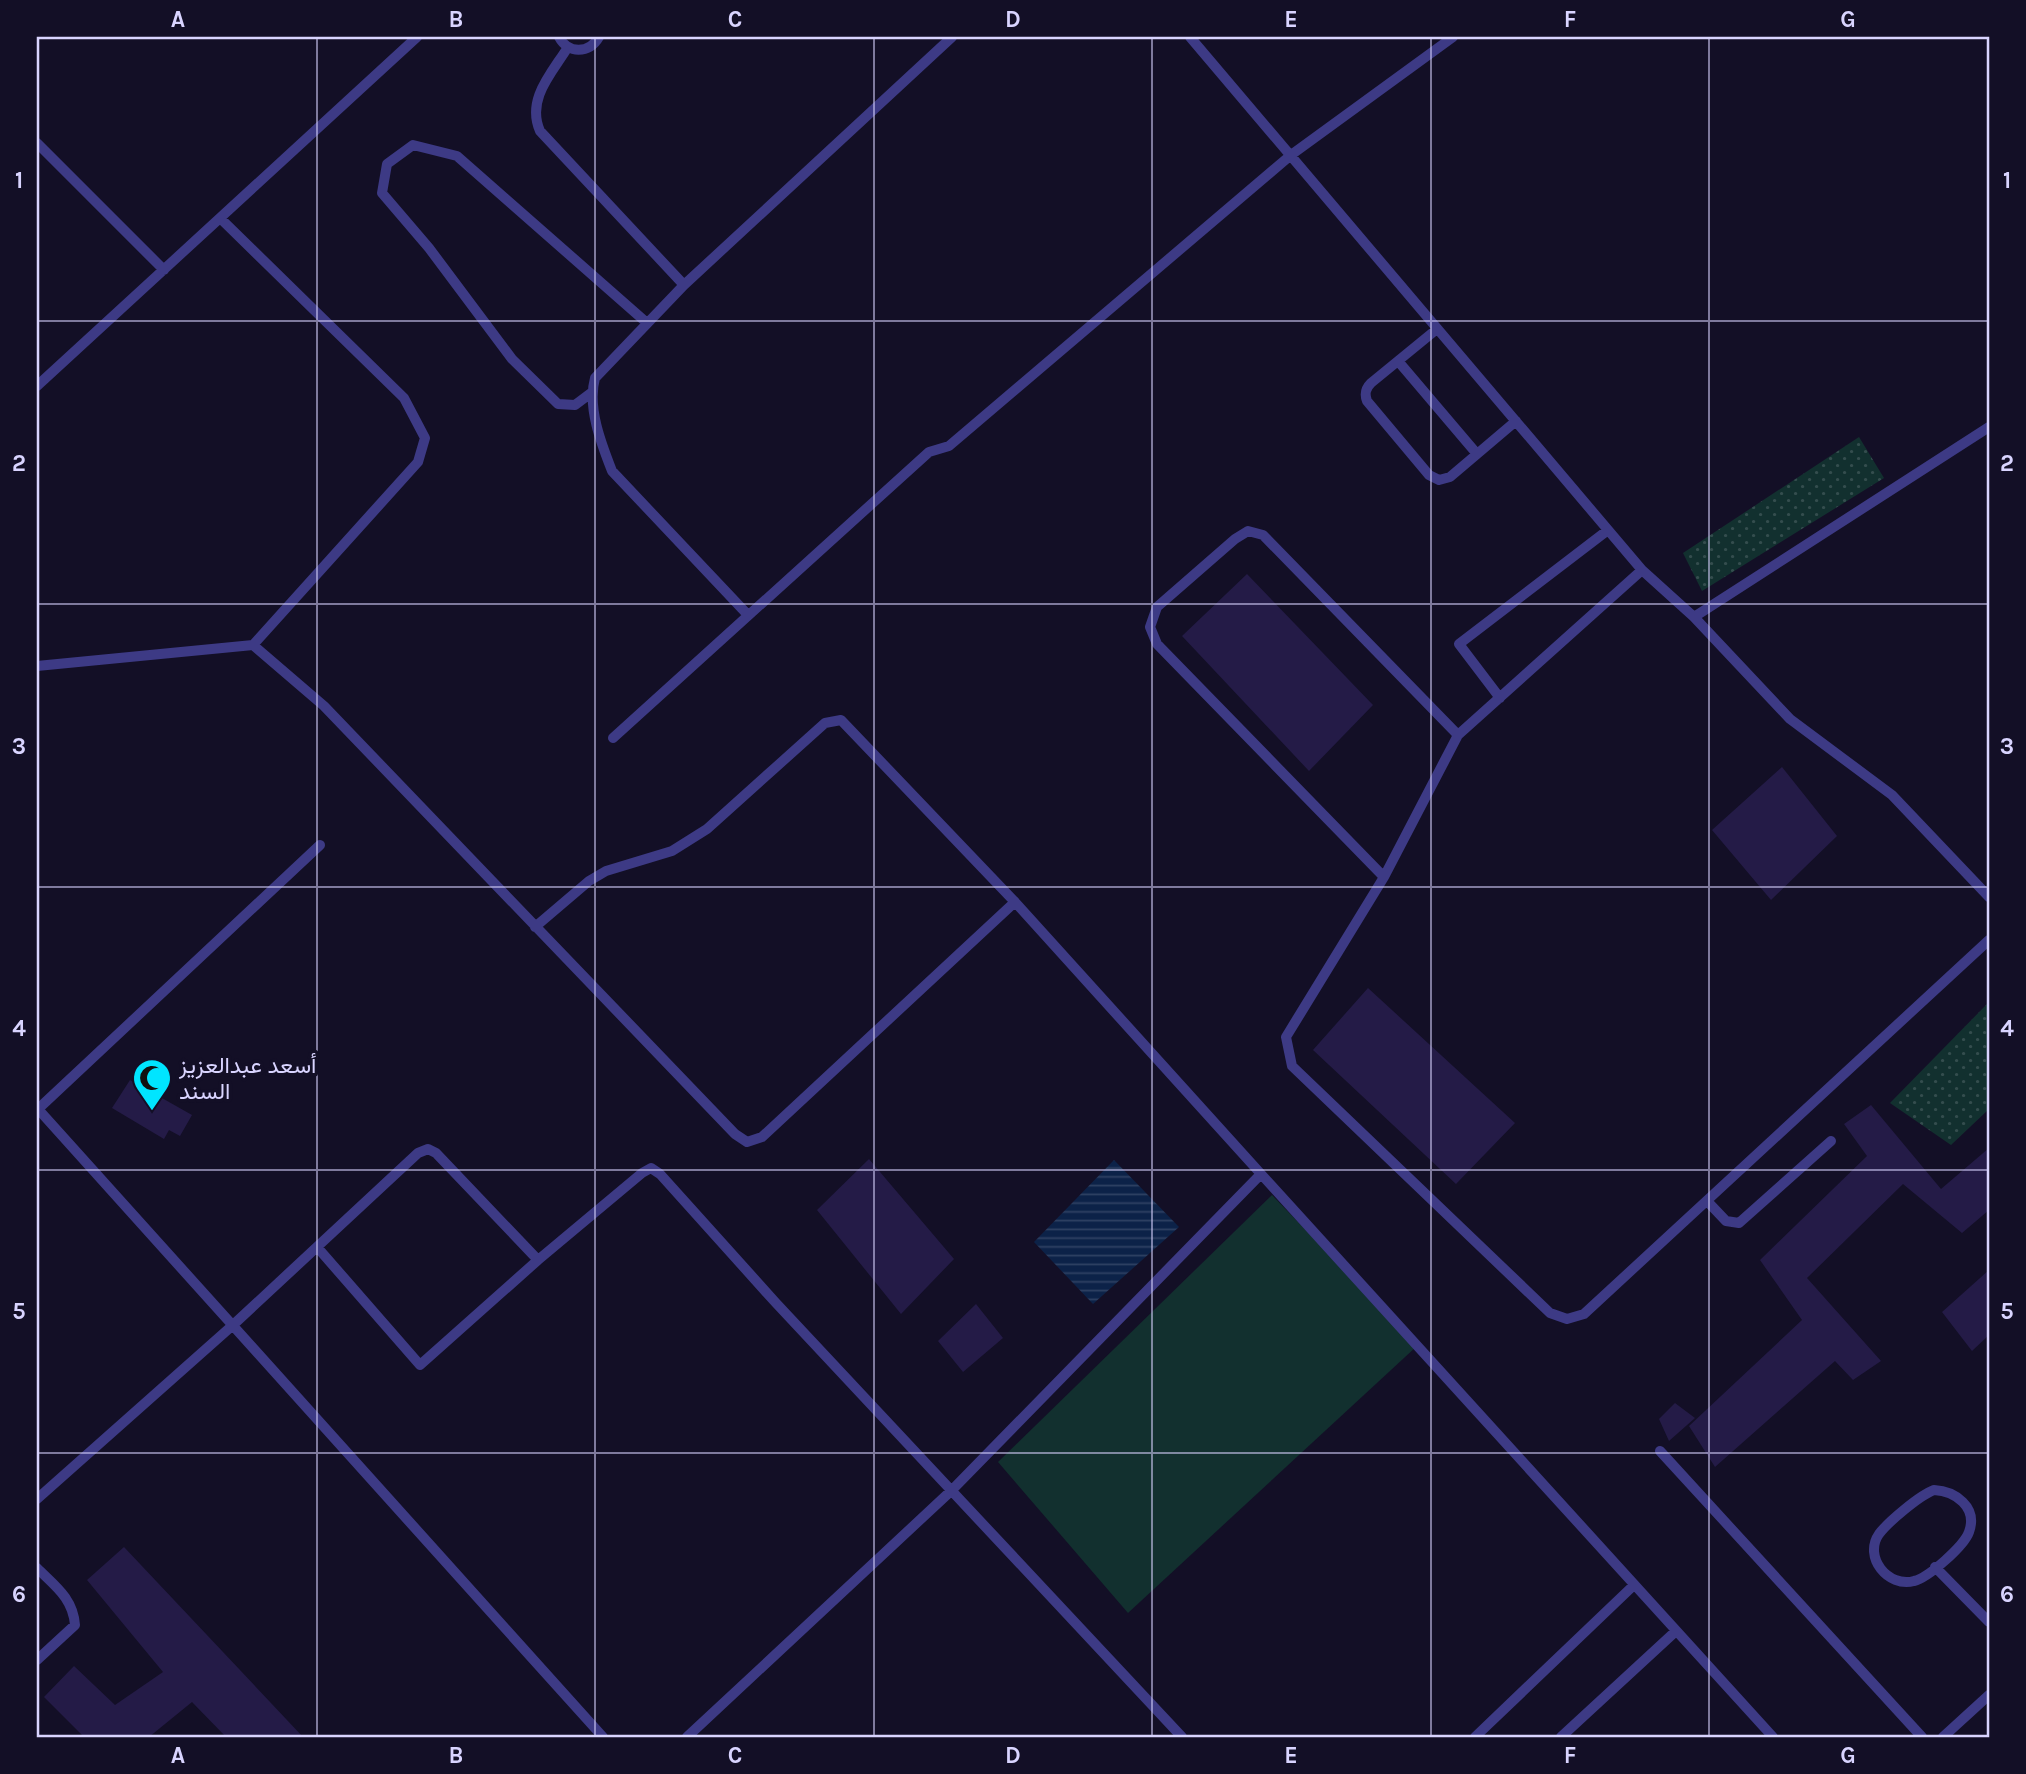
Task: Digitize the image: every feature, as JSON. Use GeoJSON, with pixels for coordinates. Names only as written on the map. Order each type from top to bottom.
{"type":"FeatureCollection","features":[{"type":"Feature","properties":{"kind":"lane"},"geometry":{"type":"LineString","coordinates":[[37,386],[417,37]]}},
{"type":"Feature","properties":{"kind":"lane"},"geometry":{"type":"LineString","coordinates":[[559,37],[568,47],[583,50],[599,37]]}},
{"type":"Feature","properties":{"kind":"lane"},"geometry":{"type":"LineString","coordinates":[[748,615],[612,471],[603,450],[591,393],[594,378],[684,285],[952,37]]}},
{"type":"Feature","properties":{"kind":"lane"},"geometry":{"type":"LineString","coordinates":[[1190,37],[1642,570],[1694,617],[1790,719],[1892,795],[1989,897]]}},
{"type":"Feature","properties":{"kind":"lane"},"geometry":{"type":"LineString","coordinates":[[613,738],[929,452],[949,446],[1291,155],[1453,37]]}},
{"type":"Feature","properties":{"kind":"lane"},"geometry":{"type":"LineString","coordinates":[[568,47],[537,96],[535,114],[540,131],[684,285]]}},
{"type":"Feature","properties":{"kind":"lane"},"geometry":{"type":"LineString","coordinates":[[37,143],[164,270]]}},
{"type":"Feature","properties":{"kind":"lane"},"geometry":{"type":"LineString","coordinates":[[591,393],[575,405],[558,404],[512,359],[429,248],[382,193],[387,164],[413,145],[457,156],[647,323]]}},
{"type":"Feature","properties":{"kind":"lane"},"geometry":{"type":"LineString","coordinates":[[37,666],[253,645],[418,462],[425,438],[404,398],[220,218]]}},
{"type":"Feature","properties":{"kind":"lane"},"geometry":{"type":"LineString","coordinates":[[1437,329],[1368,386],[1365,396],[1429,475],[1433,479],[1445,480],[1516,421]]}},
{"type":"Feature","properties":{"kind":"lane"},"geometry":{"type":"LineString","coordinates":[[1398,361],[1477,454]]}},
{"type":"Feature","properties":{"kind":"lane"},"geometry":{"type":"LineString","coordinates":[[1694,617],[1989,427]]}},
{"type":"Feature","properties":{"kind":"lane"},"geometry":{"type":"LineString","coordinates":[[1500,698],[1459,644],[1608,530]]}},
{"type":"Feature","properties":{"kind":"lane"},"geometry":{"type":"LineString","coordinates":[[1384,877],[1157,644],[1150,626],[1157,607],[1235,539],[1248,531],[1263,535],[1458,735]]}},
{"type":"Feature","properties":{"kind":"lane"},"geometry":{"type":"LineString","coordinates":[[1642,570],[1458,735],[1384,877],[1286,1037],[1292,1066],[1550,1313],[1567,1319],[1584,1314],[1989,940]]}},
{"type":"Feature","properties":{"kind":"lane"},"geometry":{"type":"LineString","coordinates":[[253,645],[324,706],[535,928],[735,1134],[747,1142],[762,1136],[1015,902]]}},
{"type":"Feature","properties":{"kind":"lane"},"geometry":{"type":"LineString","coordinates":[[535,928],[606,871],[672,851],[707,829],[825,723],[841,720],[1015,902],[1773,1737]]}},
{"type":"Feature","properties":{"kind":"lane"},"geometry":{"type":"LineString","coordinates":[[320,845],[37,1109],[603,1737]]}},
{"type":"Feature","properties":{"kind":"lane"},"geometry":{"type":"LineString","coordinates":[[1707,1201],[1726,1221],[1739,1223],[1831,1141]]}},
{"type":"Feature","properties":{"kind":"lane"},"geometry":{"type":"LineString","coordinates":[[37,1499],[233,1325],[418,1153],[428,1149],[436,1153],[538,1260]]}},
{"type":"Feature","properties":{"kind":"lane"},"geometry":{"type":"LineString","coordinates":[[317,1247],[420,1365],[538,1260],[651,1168],[660,1174],[776,1303],[1182,1737]]}},
{"type":"Feature","properties":{"kind":"lane"},"geometry":{"type":"LineString","coordinates":[[687,1737],[952,1490],[1261,1174]]}},
{"type":"Feature","properties":{"kind":"lane"},"geometry":{"type":"LineString","coordinates":[[1660,1451],[1922,1737]]}},
{"type":"Feature","properties":{"kind":"lane"},"geometry":{"type":"LineString","coordinates":[[1934,1490],[1958,1496],[1966,1505],[1970,1517],[1970,1530],[1964,1541],[1935,1567],[1921,1580],[1908,1583],[1894,1581],[1883,1573],[1876,1561],[1875,1547],[1879,1534],[1922,1495],[1934,1490]]}},
{"type":"Feature","properties":{"kind":"lane"},"geometry":{"type":"LineString","coordinates":[[1935,1567],[1989,1622]]}},
{"type":"Feature","properties":{"kind":"lane"},"geometry":{"type":"LineString","coordinates":[[37,1568],[68,1599],[74,1613],[75,1625],[37,1660]]}},
{"type":"Feature","properties":{"kind":"lane"},"geometry":{"type":"LineString","coordinates":[[37,1586],[46,1577]]}},
{"type":"Feature","properties":{"kind":"lane"},"geometry":{"type":"LineString","coordinates":[[1475,1737],[1634,1585]]}},
{"type":"Feature","properties":{"kind":"lane"},"geometry":{"type":"LineString","coordinates":[[1561,1737],[1676,1631]]}},
{"type":"Feature","properties":{"kind":"lane"},"geometry":{"type":"LineString","coordinates":[[1943,1737],[1989,1695]]}},
{"type":"Feature","properties":{"kind":"green space"},"geometry":{"type":"Polygon","coordinates":[[[1859,437],[1884,478],[1702,591],[1683,553],[1859,437]]]}},
{"type":"Feature","properties":{"kind":"green space"},"geometry":{"type":"Polygon","coordinates":[[[1989,1002],[1989,1109],[1951,1145],[1890,1103],[1989,1002]]]}},
{"type":"Feature","properties":{"kind":"green space"},"geometry":{"type":"Polygon","coordinates":[[[1272,1195],[1417,1346],[1128,1613],[998,1462],[1272,1195]]]}},
{"type":"Feature","properties":{"kind":"water"},"geometry":{"type":"Polygon","coordinates":[[[1114,1160],[1179,1227],[1093,1304],[1034,1242],[1114,1160]]]}},
{"type":"Feature","properties":{"kind":"building"},"geometry":{"type":"Polygon","coordinates":[[[1247,574],[1373,705],[1309,771],[1182,636],[1247,574]]]}},
{"type":"Feature","properties":{"kind":"building"},"geometry":{"type":"Polygon","coordinates":[[[1782,767],[1837,836],[1771,900],[1712,830],[1782,767]]]}},
{"type":"Feature","properties":{"kind":"building"},"geometry":{"type":"Polygon","coordinates":[[[1368,988],[1515,1123],[1456,1184],[1313,1050],[1368,988]]]}},
{"type":"Feature","properties":{"kind":"building","name":"أسعد عبدالعزيز السند"},"geometry":{"type":"Polygon","coordinates":[[[130,1080],[192,1115],[180,1136],[169,1130],[164,1139],[112,1108],[130,1080]]]}},
{"type":"Feature","properties":{"kind":"building"},"geometry":{"type":"Polygon","coordinates":[[[1871,1105],[1941,1189],[1989,1148],[1989,1210],[1962,1233],[1903,1184],[1807,1278],[1881,1361],[1853,1380],[1835,1361],[1715,1467],[1689,1426],[1802,1320],[1760,1260],[1867,1156],[1844,1124],[1871,1105]]]}},
{"type":"Feature","properties":{"kind":"building"},"geometry":{"type":"Polygon","coordinates":[[[869,1159],[954,1259],[901,1314],[817,1210],[869,1159]]]}},
{"type":"Feature","properties":{"kind":"building"},"geometry":{"type":"Polygon","coordinates":[[[1989,1270],[1989,1335],[1972,1351],[1942,1312],[1989,1270]]]}},
{"type":"Feature","properties":{"kind":"building"},"geometry":{"type":"Polygon","coordinates":[[[976,1304],[1003,1338],[963,1372],[938,1341],[976,1304]]]}},
{"type":"Feature","properties":{"kind":"building"},"geometry":{"type":"Polygon","coordinates":[[[1675,1403],[1695,1418],[1669,1441],[1659,1419],[1675,1403]]]}},
{"type":"Feature","properties":{"kind":"building"},"geometry":{"type":"Polygon","coordinates":[[[124,1547],[303,1737],[226,1737],[192,1702],[149,1737],[84,1737],[44,1697],[74,1666],[115,1705],[163,1672],[87,1580],[124,1547]]]}},
{"type":"Feature","properties":{"kind":"place","name":"أسعد عبدالعزيز السند"},"geometry":{"type":"Point","coordinates":[152,1112]}}]}
